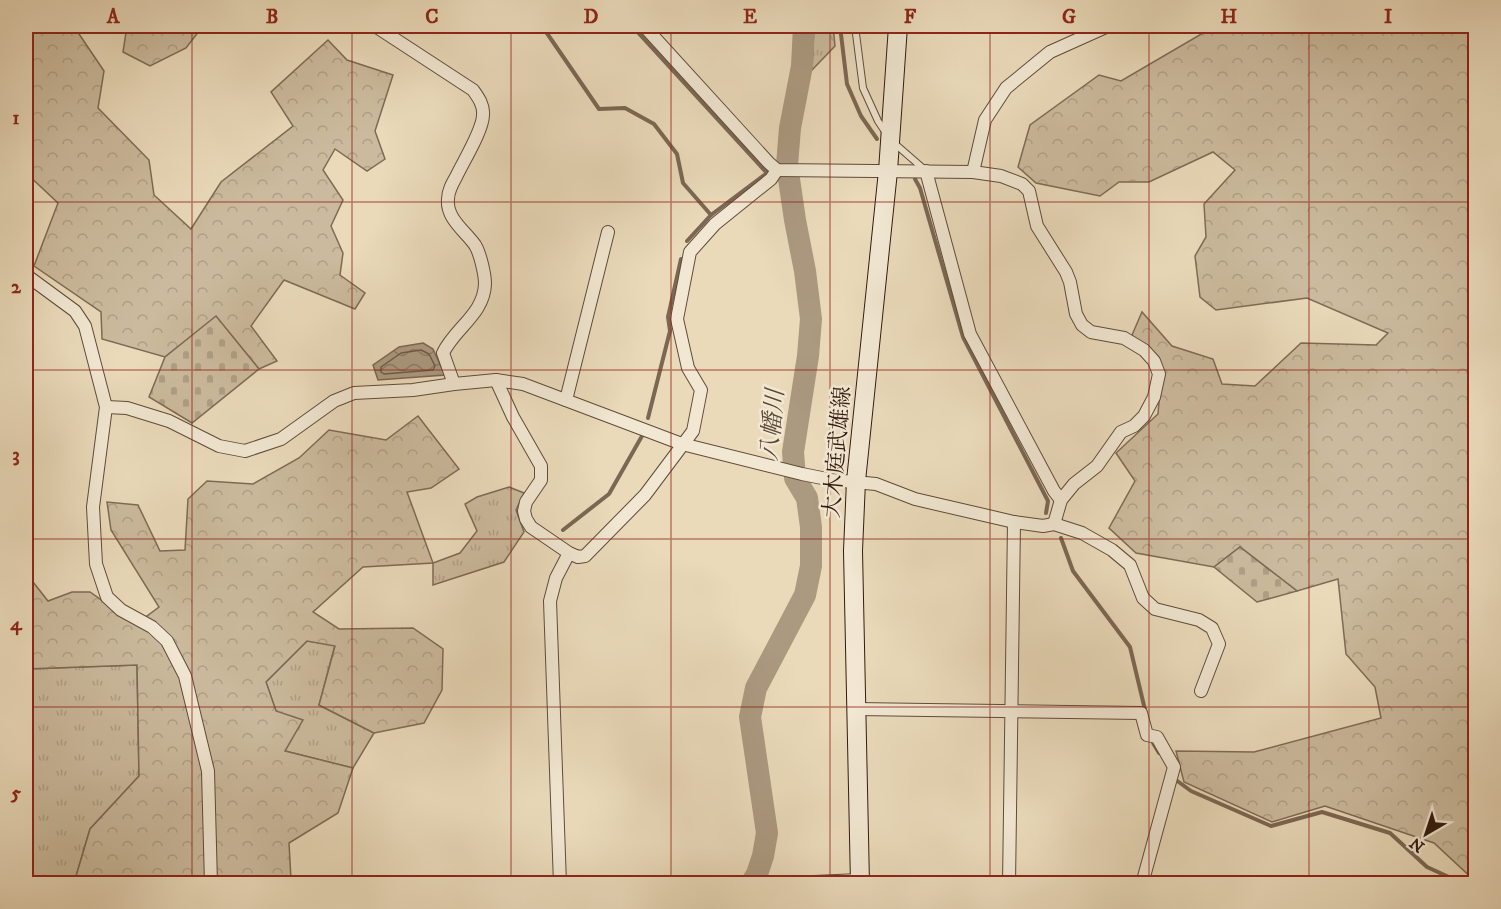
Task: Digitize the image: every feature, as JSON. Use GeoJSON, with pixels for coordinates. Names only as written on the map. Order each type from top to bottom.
{"type":"FeatureCollection","features":[{"type":"Feature","properties":{"kind":"main road","name":"大木庭武雄線"},"geometry":{"type":"LineString","coordinates":[[860,882],[853,551],[856,481],[888,171],[898,26]]}},
{"type":"Feature","properties":{"kind":"street"},"geometry":{"type":"LineString","coordinates":[[375,26],[473,90],[480,100],[484,114],[480,128],[450,189],[448,200],[450,214],[476,246],[485,283],[482,300],[473,315],[447,344],[443,353],[454,384]]}},
{"type":"Feature","properties":{"kind":"street"},"geometry":{"type":"LineString","coordinates":[[644,26],[777,170],[973,172],[1001,176],[1022,184],[1029,191],[1037,226],[1066,272],[1076,314],[1082,325],[1091,332],[1124,338],[1144,350],[1154,361],[1159,374],[1154,397],[1144,416],[1134,426],[1121,432],[1097,466],[1074,484],[1061,500],[1054,524]]}},
{"type":"Feature","properties":{"kind":"street"},"geometry":{"type":"LineString","coordinates":[[973,172],[985,120],[1006,88],[1050,52],[1108,26]]}},
{"type":"Feature","properties":{"kind":"street"},"geometry":{"type":"LineString","coordinates":[[496,380],[513,417],[542,466],[541,480],[526,502],[524,511],[526,519],[531,527],[569,553],[578,557],[585,556],[645,495],[693,431],[701,390],[688,368],[677,319],[690,252],[715,224],[771,179],[777,170]]}},
{"type":"Feature","properties":{"kind":"street"},"geometry":{"type":"LineString","coordinates":[[926,171],[970,334],[1054,491],[1061,500]]}},
{"type":"Feature","properties":{"kind":"street"},"geometry":{"type":"LineString","coordinates":[[566,400],[608,232]]}},
{"type":"Feature","properties":{"kind":"street"},"geometry":{"type":"LineString","coordinates":[[26,275],[75,311],[85,326],[106,406],[93,507],[96,564],[107,597],[121,610],[152,627],[167,641],[185,676],[208,771],[211,884]]}},
{"type":"Feature","properties":{"kind":"street"},"geometry":{"type":"LineString","coordinates":[[106,406],[127,408],[169,421],[219,446],[245,451],[281,439],[334,401],[354,393],[413,390],[496,380],[524,384],[682,444],[802,474],[832,480],[876,484],[915,499],[1014,522],[1043,526],[1054,524],[1082,533],[1112,550],[1130,565],[1143,598],[1155,609],[1199,620],[1212,628],[1219,644],[1201,691]]}},
{"type":"Feature","properties":{"kind":"street"},"geometry":{"type":"LineString","coordinates":[[1009,884],[1014,522]]}},
{"type":"Feature","properties":{"kind":"street"},"geometry":{"type":"LineString","coordinates":[[560,884],[550,601],[556,578],[569,553]]}},
{"type":"Feature","properties":{"kind":"street"},"geometry":{"type":"LineString","coordinates":[[856,709],[1141,713],[1147,735],[1157,737],[1174,767],[1142,884]]}},
{"type":"Feature","properties":{"kind":"street"},"geometry":{"type":"LineString","coordinates":[[768,884],[860,882]]}},
{"type":"Feature","properties":{"kind":"lane"},"geometry":{"type":"LineString","coordinates":[[855,26],[863,88],[879,121],[890,139],[926,171]]}},
{"type":"Feature","properties":{"kind":"green space"},"geometry":{"type":"Polygon","coordinates":[[[26,26],[80,26],[75,28],[104,71],[98,108],[149,160],[154,195],[191,229],[221,182],[293,126],[271,92],[328,40],[347,60],[393,75],[375,131],[385,159],[367,171],[335,149],[323,170],[343,200],[331,226],[343,253],[340,275],[365,293],[355,309],[284,280],[251,326],[277,361],[259,369],[216,317],[165,357],[102,339],[101,312],[34,266],[58,203],[26,173],[26,26]]]}},
{"type":"Feature","properties":{"kind":"green space"},"geometry":{"type":"Polygon","coordinates":[[[127,26],[203,26],[186,48],[150,66],[123,52],[127,26]]]}},
{"type":"Feature","properties":{"kind":"green space"},"geometry":{"type":"Polygon","coordinates":[[[814,26],[833,26],[835,46],[812,70],[814,26]]]}},
{"type":"Feature","properties":{"kind":"green space"},"geometry":{"type":"Polygon","coordinates":[[[1215,26],[1475,26],[1475,881],[1434,843],[1325,806],[1272,822],[1184,782],[1176,751],[1254,752],[1381,718],[1375,687],[1346,654],[1338,579],[1297,591],[1240,547],[1214,567],[1136,553],[1109,528],[1135,481],[1116,453],[1158,414],[1162,366],[1132,335],[1142,312],[1172,346],[1213,359],[1222,384],[1255,386],[1301,343],[1376,345],[1388,333],[1307,298],[1216,310],[1200,297],[1195,256],[1206,237],[1204,204],[1235,170],[1213,152],[1149,182],[1119,182],[1100,196],[1036,183],[1018,167],[1030,125],[1099,75],[1121,81],[1215,26]]]}},
{"type":"Feature","properties":{"kind":"green space"},"geometry":{"type":"Polygon","coordinates":[[[216,316],[259,369],[192,423],[149,397],[165,357],[216,316]]]}},
{"type":"Feature","properties":{"kind":"green space"},"geometry":{"type":"Polygon","coordinates":[[[418,416],[459,469],[431,488],[407,492],[433,563],[363,567],[313,612],[339,629],[413,628],[443,649],[442,690],[424,723],[374,733],[319,705],[335,646],[307,641],[266,682],[276,711],[303,720],[285,751],[353,768],[338,813],[289,843],[291,879],[288,883],[74,883],[90,829],[139,776],[137,665],[26,669],[26,573],[48,601],[72,592],[90,592],[136,624],[159,607],[111,530],[107,502],[138,505],[160,551],[185,550],[188,499],[207,481],[253,484],[299,458],[329,430],[386,440],[418,416]]]}},
{"type":"Feature","properties":{"kind":"green space"},"geometry":{"type":"Polygon","coordinates":[[[509,487],[524,493],[516,510],[524,532],[504,562],[433,585],[433,563],[460,553],[477,531],[465,504],[477,497],[509,487]]]}},
{"type":"Feature","properties":{"kind":"green space"},"geometry":{"type":"Polygon","coordinates":[[[1240,547],[1297,591],[1257,602],[1214,567],[1240,547]]]}},
{"type":"Feature","properties":{"kind":"green space"},"geometry":{"type":"Polygon","coordinates":[[[307,641],[335,645],[319,705],[374,733],[353,768],[285,751],[276,711],[266,682],[307,641]]]}},
{"type":"Feature","properties":{"kind":"green space"},"geometry":{"type":"Polygon","coordinates":[[[137,665],[139,776],[90,829],[74,883],[26,883],[26,848],[30,828],[26,825],[26,669],[137,665]]]}},
{"type":"Feature","properties":{"kind":"water"},"geometry":{"type":"Polygon","coordinates":[[[423,343],[433,349],[445,375],[378,380],[373,365],[399,347],[423,343]]]}},
{"type":"Feature","properties":{"kind":"waterway"},"geometry":{"type":"LineString","coordinates":[[542,26],[599,109],[625,108],[654,124],[677,154],[683,183],[711,215]]}},
{"type":"Feature","properties":{"kind":"waterway"},"geometry":{"type":"LineString","coordinates":[[632,26],[767,173],[711,215],[687,241]]}},
{"type":"Feature","properties":{"kind":"waterway","name":"八幡川"},"geometry":{"type":"LineString","coordinates":[[751,884],[763,856],[767,833],[750,717],[756,688],[805,595],[811,566],[811,527],[807,498],[795,478],[793,452],[808,356],[811,319],[787,165],[790,128],[802,66],[804,26]]}},
{"type":"Feature","properties":{"kind":"waterway"},"geometry":{"type":"LineString","coordinates":[[840,26],[847,84],[861,116],[877,139]]}},
{"type":"Feature","properties":{"kind":"waterway"},"geometry":{"type":"LineString","coordinates":[[915,179],[920,188],[963,337],[1048,501],[1046,513]]}},
{"type":"Feature","properties":{"kind":"waterway"},"geometry":{"type":"LineString","coordinates":[[648,418],[670,331],[668,317],[681,259]]}},
{"type":"Feature","properties":{"kind":"waterway"},"geometry":{"type":"LineString","coordinates":[[563,530],[609,494],[642,436]]}},
{"type":"Feature","properties":{"kind":"waterway"},"geometry":{"type":"LineString","coordinates":[[1061,538],[1073,571],[1130,647],[1146,714]]}},
{"type":"Feature","properties":{"kind":"waterway"},"geometry":{"type":"LineString","coordinates":[[1153,743],[1159,753]]}},
{"type":"Feature","properties":{"kind":"waterway"},"geometry":{"type":"LineString","coordinates":[[1176,780],[1191,791],[1271,826],[1322,812],[1390,833],[1427,867],[1464,884]]}}]}
